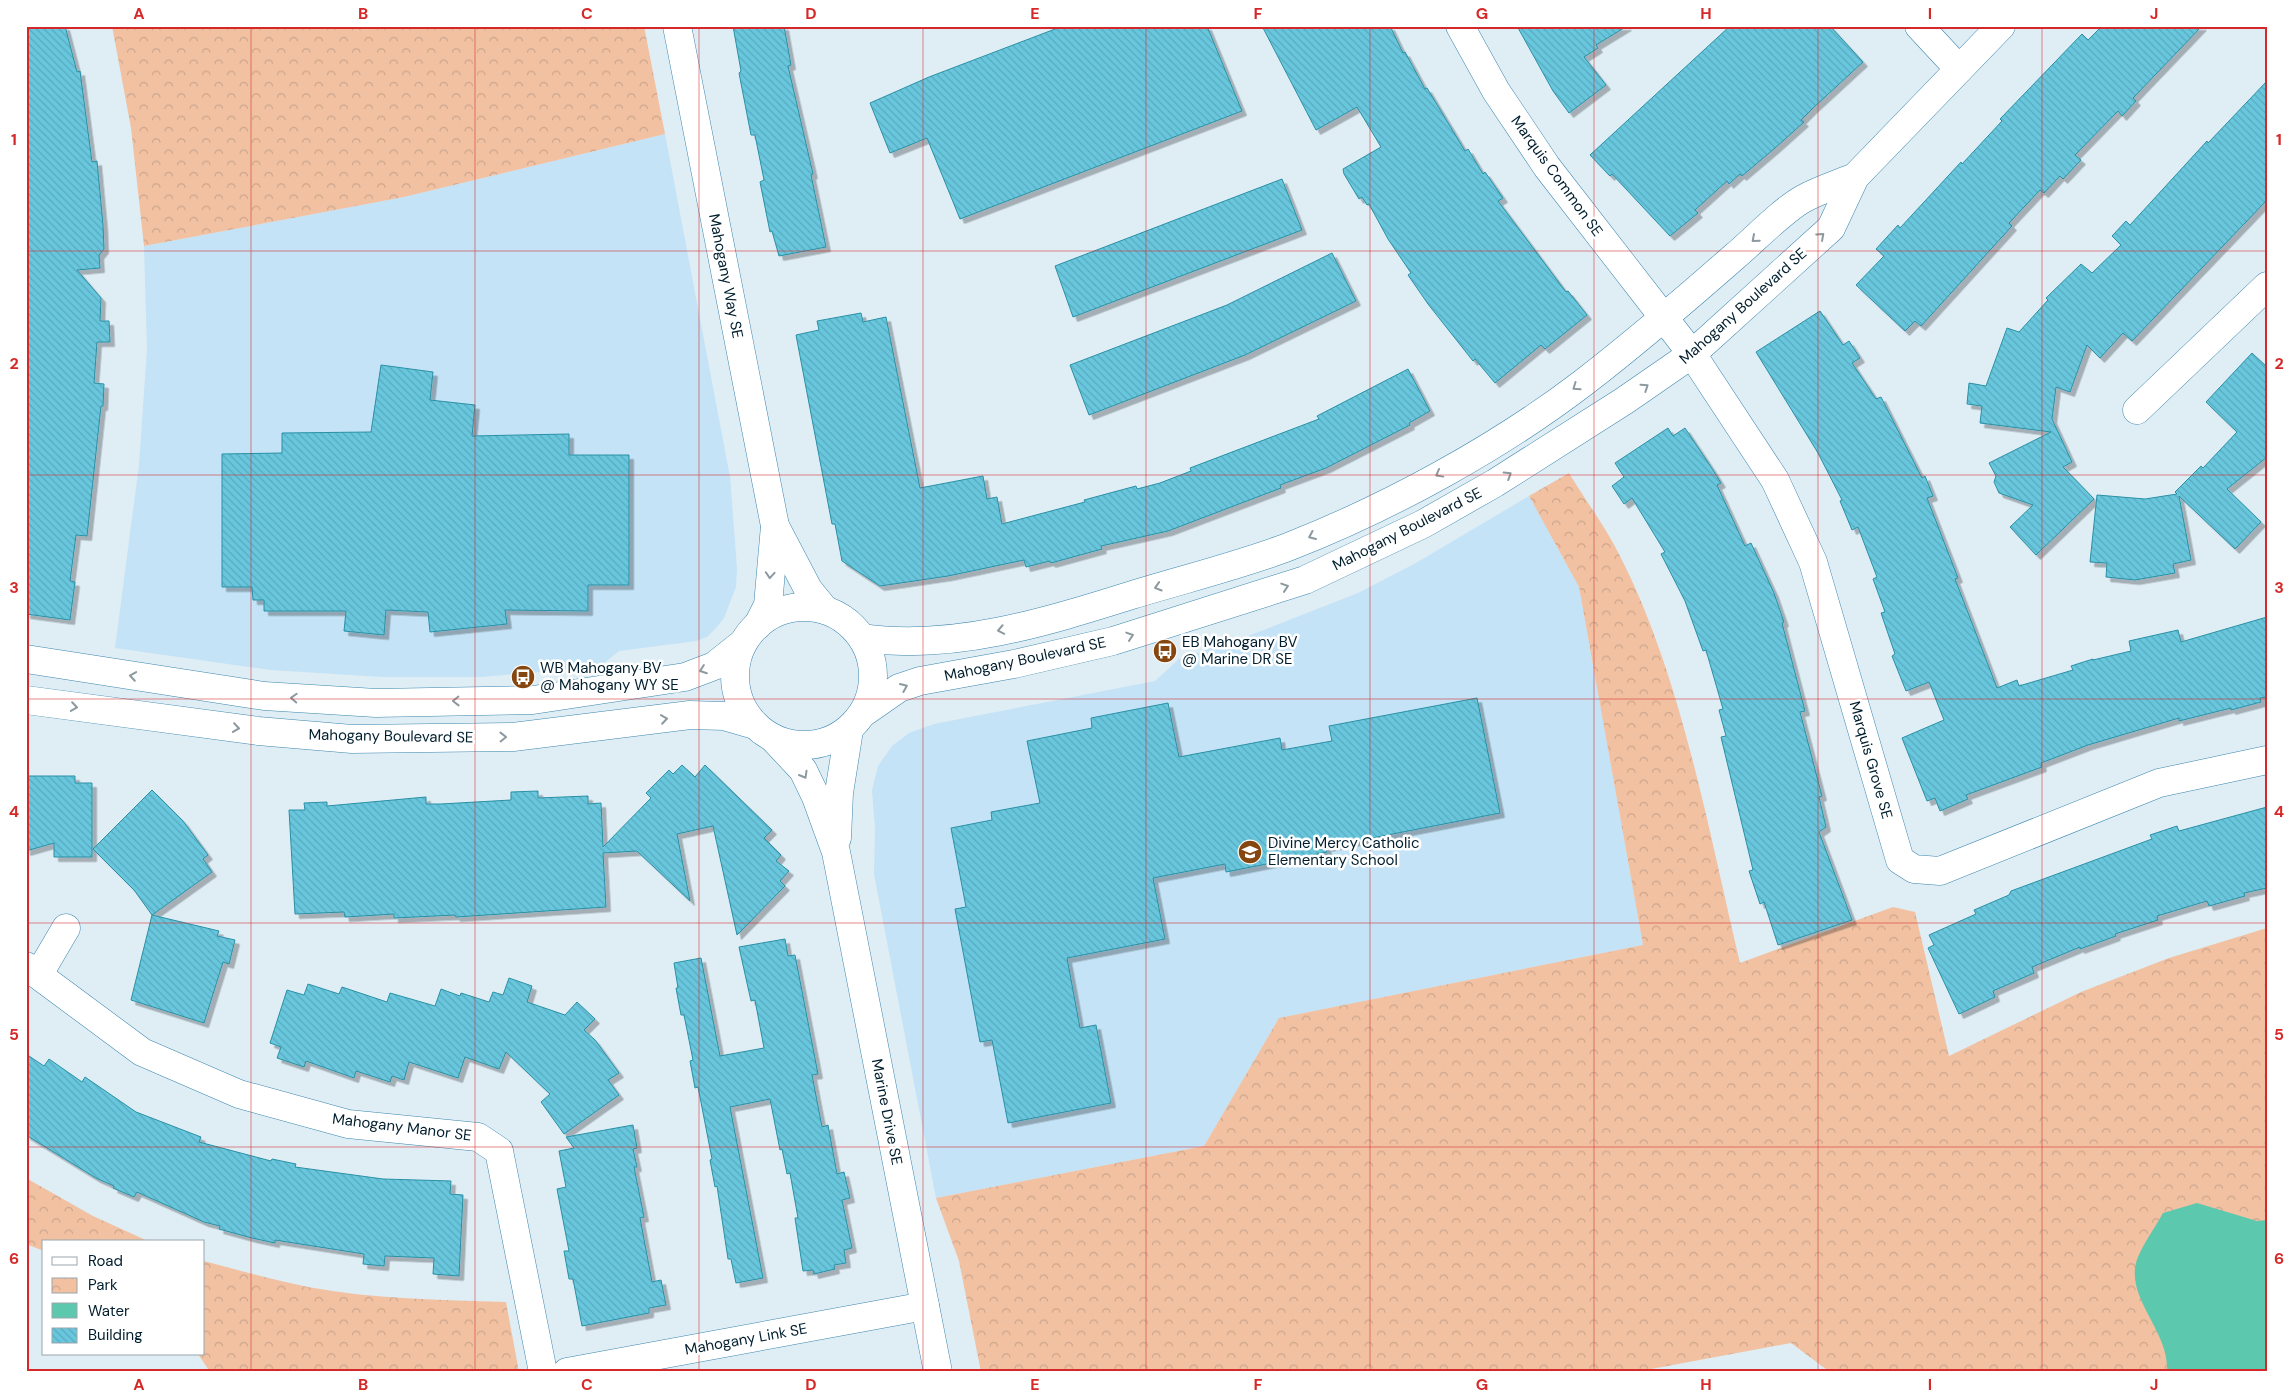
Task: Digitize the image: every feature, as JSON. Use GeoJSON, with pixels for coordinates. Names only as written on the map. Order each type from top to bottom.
{"type":"FeatureCollection","features":[{"type":"Feature","properties":{"kind":"street","name":"Mahogany Way SE"},"geometry":{"type":"LineString","coordinates":[[677,26],[775,526],[768,605],[751,634]]}},
{"type":"Feature","properties":{"kind":"street","name":"Marquis Common SE"},"geometry":{"type":"LineString","coordinates":[[1460,26],[1496,91],[1547,167],[1665,318]]}},
{"type":"Feature","properties":{"kind":"street"},"geometry":{"type":"LineString","coordinates":[[1919,26],[1959,69]]}},
{"type":"Feature","properties":{"kind":"street","name":"Mahogany Boulevard SE"},"geometry":{"type":"LineString","coordinates":[[856,721],[899,688],[920,680],[1014,664],[1113,641],[1305,580],[1423,524],[1496,483],[1624,401],[1692,354],[1831,228],[1855,177],[2001,26]]}},
{"type":"Feature","properties":{"kind":"street","name":"Mahogany Boulevard SE"},"geometry":{"type":"LineString","coordinates":[[862,638],[892,642],[954,638],[1004,630],[1079,612],[1287,547],[1413,489],[1480,450],[1580,385],[1665,318],[1801,199],[1855,177]]}},
{"type":"Feature","properties":{"kind":"street"},"geometry":{"type":"LineString","coordinates":[[2137,410],[2267,286]]}},
{"type":"Feature","properties":{"kind":"street","name":"Marquis Grove SE"},"geometry":{"type":"LineString","coordinates":[[1665,318],[1692,354],[1775,480],[1813,562],[1900,860],[1914,869],[1940,871],[2159,783],[2267,760]]}},
{"type":"Feature","properties":{"kind":"street","name":"Mahogany Way SE"},"geometry":{"type":"LineString","coordinates":[[775,526],[808,589],[825,610]]}},
{"type":"Feature","properties":{"kind":"street"},"geometry":{"type":"LineString","coordinates":[[26,659],[264,696],[376,703],[533,700],[685,677],[714,666],[751,634],[778,612],[801,607],[825,610],[846,621],[862,638],[871,656],[874,675],[871,695],[856,721],[832,740],[812,745],[792,744],[764,731],[744,711],[736,686],[737,660],[751,634]]}},
{"type":"Feature","properties":{"kind":"street","name":"Mahogany Boulevard SE"},"geometry":{"type":"LineString","coordinates":[[26,700],[258,731],[352,738],[513,737],[690,716],[724,716],[764,731]]}},
{"type":"Feature","properties":{"kind":"street","name":"Marine Drive SE"},"geometry":{"type":"LineString","coordinates":[[836,852],[838,793],[856,721]]}},
{"type":"Feature","properties":{"kind":"street","name":"Marine Drive SE"},"geometry":{"type":"LineString","coordinates":[[764,731],[802,770],[816,797],[836,852],[938,1372]]}},
{"type":"Feature","properties":{"kind":"street"},"geometry":{"type":"LineString","coordinates":[[33,970],[66,928]]}},
{"type":"Feature","properties":{"kind":"street","name":"Mahogany Manor SE"},"geometry":{"type":"LineString","coordinates":[[33,970],[142,1052],[239,1094],[348,1124],[478,1137],[499,1151],[544,1372]]}},
{"type":"Feature","properties":{"kind":"street","name":"Mahogany Link SE"},"geometry":{"type":"LineString","coordinates":[[567,1372],[925,1306]]}},
{"type":"Feature","properties":{"kind":"shaded area"},"geometry":{"type":"Polygon","coordinates":[[[665,134],[730,477],[737,568],[736,587],[724,618],[707,637],[696,641],[619,651],[599,667],[481,677],[382,677],[271,670],[115,648],[139,465],[147,349],[144,246],[404,197],[665,134]]]}},
{"type":"Feature","properties":{"kind":"shaded area","name":"Divine Mercy Catholic Elementary School"},"geometry":{"type":"Polygon","coordinates":[[[1529,496],[1579,587],[1643,945],[1279,1018],[1204,1146],[936,1198],[874,874],[875,829],[872,790],[878,766],[892,746],[909,733],[934,724],[1155,681],[1179,659],[1256,633],[1358,593],[1416,563],[1529,496]]]}},
{"type":"Feature","properties":{"kind":"green space"},"geometry":{"type":"Polygon","coordinates":[[[112,26],[644,26],[665,134],[404,197],[144,246],[131,128],[112,26]]]}},
{"type":"Feature","properties":{"kind":"green space"},"geometry":{"type":"Polygon","coordinates":[[[1569,473],[1608,533],[1619,554],[1641,601],[1660,651],[1677,702],[1691,754],[1740,963],[1893,907],[1915,912],[1949,1056],[2081,992],[2169,958],[2267,928],[2267,1372],[1830,1372],[1791,1343],[1635,1372],[981,1372],[959,1261],[936,1198],[1204,1146],[1279,1018],[1643,945],[1579,587],[1529,496],[1569,473]]]}},
{"type":"Feature","properties":{"kind":"green space"},"geometry":{"type":"Polygon","coordinates":[[[26,1178],[93,1216],[146,1240],[42,1240],[42,1250],[26,1244],[26,1178]]]}},
{"type":"Feature","properties":{"kind":"green space"},"geometry":{"type":"Polygon","coordinates":[[[205,1261],[282,1281],[332,1291],[407,1298],[506,1302],[519,1372],[210,1372],[199,1356],[205,1356],[205,1261]]]}},
{"type":"Feature","properties":{"kind":"water"},"geometry":{"type":"Polygon","coordinates":[[[2197,1203],[2257,1221],[2267,1220],[2267,1372],[2167,1372],[2166,1357],[2161,1342],[2136,1286],[2135,1271],[2140,1251],[2163,1213],[2197,1203]]]}},
{"type":"Feature","properties":{"kind":"building"},"geometry":{"type":"Polygon","coordinates":[[[26,26],[65,26],[77,72],[80,71],[92,162],[97,161],[103,225],[104,249],[99,255],[100,268],[77,270],[101,298],[100,321],[109,321],[110,342],[97,342],[94,383],[104,384],[103,406],[101,406],[87,536],[76,535],[70,581],[75,582],[70,620],[26,614],[26,26]]]}},
{"type":"Feature","properties":{"kind":"building"},"geometry":{"type":"Polygon","coordinates":[[[733,26],[784,26],[791,65],[788,66],[813,174],[811,175],[826,247],[779,256],[772,231],[770,232],[760,182],[764,180],[755,135],[751,135],[739,73],[741,71],[733,26]]]}},
{"type":"Feature","properties":{"kind":"building"},"geometry":{"type":"Polygon","coordinates":[[[1063,26],[1207,26],[1242,111],[960,219],[927,138],[890,153],[870,103],[929,77],[1063,26]]]}},
{"type":"Feature","properties":{"kind":"building"},"geometry":{"type":"Polygon","coordinates":[[[1262,26],[1390,26],[1403,53],[1405,52],[1425,89],[1427,88],[1465,151],[1468,149],[1483,174],[1485,172],[1503,198],[1498,201],[1566,292],[1568,291],[1587,315],[1545,349],[1541,345],[1495,383],[1475,359],[1473,361],[1428,304],[1408,275],[1411,273],[1388,239],[1369,204],[1367,205],[1362,197],[1359,199],[1344,174],[1343,169],[1381,147],[1357,107],[1316,130],[1262,26]]]}},
{"type":"Feature","properties":{"kind":"building"},"geometry":{"type":"Polygon","coordinates":[[[1517,26],[1627,26],[1596,45],[1598,48],[1584,57],[1606,85],[1569,113],[1553,91],[1517,26]]]}},
{"type":"Feature","properties":{"kind":"building"},"geometry":{"type":"Polygon","coordinates":[[[1730,26],[1830,26],[1863,62],[1801,120],[1804,122],[1742,176],[1740,174],[1729,184],[1727,181],[1695,210],[1698,213],[1670,236],[1612,174],[1610,176],[1590,155],[1730,26]]]}},
{"type":"Feature","properties":{"kind":"building"},"geometry":{"type":"Polygon","coordinates":[[[2102,26],[2202,26],[2133,98],[2136,101],[2122,116],[2118,111],[2075,155],[2081,160],[2063,179],[2060,176],[2044,193],[2040,190],[2009,223],[2012,226],[1921,326],[1915,321],[1905,331],[1856,285],[1884,256],[1876,249],[1898,225],[1900,228],[1961,162],[1962,164],[2002,121],[2000,119],[2082,34],[2088,40],[2102,26]]]}},
{"type":"Feature","properties":{"kind":"building"},"geometry":{"type":"Polygon","coordinates":[[[2267,81],[2267,200],[2132,341],[2123,333],[2100,358],[2087,345],[2070,392],[2056,387],[2052,419],[2072,462],[2063,467],[2094,499],[2036,555],[2010,527],[2033,505],[1999,493],[1994,482],[1996,476],[1989,463],[2051,432],[1980,423],[1982,406],[1967,404],[1969,383],[1986,386],[2007,328],[2019,332],[2048,300],[2046,298],[2081,264],[2092,273],[2121,245],[2112,236],[2126,221],[2130,225],[2207,141],[2208,143],[2267,81]]]}},
{"type":"Feature","properties":{"kind":"building"},"geometry":{"type":"Polygon","coordinates":[[[1282,179],[1302,230],[1073,317],[1055,266],[1282,179]]]}},
{"type":"Feature","properties":{"kind":"building"},"geometry":{"type":"Polygon","coordinates":[[[1332,253],[1356,301],[1245,355],[1089,415],[1070,365],[1227,305],[1332,253]]]}},
{"type":"Feature","properties":{"kind":"building"},"geometry":{"type":"Polygon","coordinates":[[[1820,311],[1843,345],[1849,341],[1860,358],[1852,363],[1876,399],[1881,397],[1922,478],[1925,476],[1933,496],[1927,498],[1958,578],[1955,579],[1997,688],[2017,680],[2019,686],[2073,670],[2071,666],[2093,659],[2131,651],[2129,641],[2178,630],[2181,642],[2267,617],[2267,697],[2260,698],[2261,702],[2179,721],[2179,718],[2088,745],[2041,763],[2042,767],[1966,795],[1968,799],[1940,811],[1935,798],[1927,801],[1902,738],[1944,720],[1929,682],[1906,691],[1892,656],[1895,654],[1881,613],[1885,612],[1873,579],[1877,577],[1858,527],[1852,530],[1840,501],[1842,500],[1818,453],[1756,352],[1820,311]]]}},
{"type":"Feature","properties":{"kind":"building"},"geometry":{"type":"Polygon","coordinates":[[[861,313],[863,322],[886,317],[920,488],[983,476],[987,499],[997,497],[1002,524],[1136,486],[1137,489],[1160,483],[1191,471],[1190,468],[1319,419],[1317,416],[1408,369],[1430,411],[1409,423],[1410,425],[1326,468],[1280,485],[1281,488],[1168,531],[1101,546],[1102,549],[1051,563],[1050,561],[1026,567],[1024,560],[948,576],[880,586],[842,561],[835,524],[832,524],[796,335],[819,330],[817,321],[861,313]]]}},
{"type":"Feature","properties":{"kind":"building"},"geometry":{"type":"Polygon","coordinates":[[[2252,353],[2267,367],[2267,457],[2227,489],[2261,522],[2235,549],[2179,496],[2191,560],[2173,564],[2175,573],[2135,580],[2106,577],[2107,563],[2090,562],[2097,495],[2145,499],[2177,494],[2175,492],[2201,466],[2203,468],[2237,432],[2206,402],[2252,353]]]}},
{"type":"Feature","properties":{"kind":"building"},"geometry":{"type":"Polygon","coordinates":[[[381,365],[433,372],[430,400],[475,405],[472,436],[569,434],[569,455],[629,455],[629,585],[588,585],[588,611],[505,610],[507,624],[430,632],[428,612],[386,610],[384,635],[344,631],[346,611],[264,611],[264,600],[253,600],[252,587],[222,587],[222,454],[282,453],[282,433],[371,432],[381,365]]]}},
{"type":"Feature","properties":{"kind":"building"},"geometry":{"type":"Polygon","coordinates":[[[1668,428],[1673,436],[1685,428],[1711,467],[1721,483],[1717,485],[1745,546],[1751,543],[1774,593],[1784,622],[1782,623],[1805,711],[1800,712],[1822,796],[1819,797],[1826,827],[1819,832],[1852,920],[1778,945],[1764,902],[1760,904],[1749,871],[1753,870],[1721,737],[1726,736],[1719,710],[1723,709],[1706,650],[1703,651],[1685,601],[1661,554],[1665,552],[1632,498],[1624,504],[1612,486],[1624,477],[1615,463],[1668,428]]]}},
{"type":"Feature","properties":{"kind":"building"},"geometry":{"type":"Polygon","coordinates":[[[1477,698],[1500,813],[1326,847],[1327,852],[1226,872],[1225,864],[1153,878],[1165,939],[1067,958],[1080,1028],[1096,1025],[1111,1103],[1008,1123],[992,1040],[980,1042],[955,909],[966,907],[951,828],[992,820],[991,812],[1040,803],[1027,741],[1092,728],[1091,718],[1168,703],[1179,757],[1280,738],[1282,750],[1332,741],[1329,726],[1477,698]]]}},
{"type":"Feature","properties":{"kind":"building"},"geometry":{"type":"Polygon","coordinates":[[[682,765],[695,777],[705,765],[772,830],[764,838],[781,855],[776,861],[789,871],[780,881],[785,886],[737,935],[713,826],[677,834],[690,901],[637,851],[603,853],[606,907],[456,917],[455,915],[394,918],[394,914],[345,917],[344,912],[295,914],[289,810],[305,810],[304,803],[327,802],[327,806],[426,797],[426,804],[441,804],[511,800],[511,792],[538,791],[538,798],[588,796],[588,804],[601,803],[603,847],[651,798],[646,793],[669,770],[673,774],[682,765]]]}},
{"type":"Feature","properties":{"kind":"building"},"geometry":{"type":"Polygon","coordinates":[[[26,776],[75,776],[75,783],[92,783],[92,857],[54,857],[54,843],[26,851],[26,776]]]}},
{"type":"Feature","properties":{"kind":"building"},"geometry":{"type":"Polygon","coordinates":[[[152,790],[183,821],[208,855],[203,859],[212,872],[152,915],[134,890],[93,849],[152,790]]]}},
{"type":"Feature","properties":{"kind":"building"},"geometry":{"type":"Polygon","coordinates":[[[2267,807],[2267,888],[2244,893],[2245,896],[2209,906],[2207,901],[2157,916],[2158,920],[2115,934],[2116,936],[2080,949],[2080,947],[2032,967],[2034,973],[1993,991],[1995,997],[1959,1014],[1928,948],[1934,945],[1929,935],[1976,914],[1974,910],[2009,895],[2011,891],[2152,839],[2150,835],[2177,826],[2179,831],[2267,807]]]}},
{"type":"Feature","properties":{"kind":"building"},"geometry":{"type":"Polygon","coordinates":[[[152,915],[219,931],[217,936],[235,940],[229,964],[223,962],[204,1023],[131,1000],[152,915]]]}},
{"type":"Feature","properties":{"kind":"building"},"geometry":{"type":"Polygon","coordinates":[[[785,939],[788,956],[795,955],[818,1074],[812,1075],[822,1127],[828,1125],[837,1174],[844,1172],[850,1198],[842,1200],[852,1248],[844,1250],[846,1263],[834,1265],[835,1269],[814,1274],[813,1270],[803,1271],[795,1218],[798,1218],[790,1173],[787,1174],[782,1149],[780,1150],[770,1099],[730,1107],[763,1278],[736,1283],[731,1259],[728,1259],[717,1186],[715,1187],[710,1160],[712,1159],[698,1087],[695,1088],[690,1061],[693,1060],[684,1015],[681,1015],[676,988],[678,988],[674,963],[701,958],[720,1056],[764,1048],[755,1000],[751,1001],[739,947],[785,939]]]}},
{"type":"Feature","properties":{"kind":"building"},"geometry":{"type":"Polygon","coordinates":[[[509,978],[532,986],[527,1002],[565,1015],[577,1002],[595,1019],[584,1030],[595,1040],[619,1073],[608,1080],[619,1095],[564,1134],[541,1102],[550,1094],[506,1052],[499,1069],[465,1057],[458,1078],[409,1062],[404,1080],[392,1076],[390,1082],[356,1071],[354,1078],[306,1061],[304,1067],[277,1058],[281,1047],[270,1043],[287,990],[304,995],[308,984],[339,994],[342,987],[387,1002],[390,993],[435,1006],[441,989],[460,996],[461,993],[489,1002],[493,992],[503,995],[509,978]]]}},
{"type":"Feature","properties":{"kind":"building"},"geometry":{"type":"Polygon","coordinates":[[[26,1054],[44,1066],[49,1059],[82,1082],[85,1077],[136,1112],[201,1137],[199,1142],[271,1161],[272,1159],[296,1164],[295,1167],[383,1179],[451,1181],[450,1194],[463,1195],[459,1276],[433,1274],[434,1258],[385,1256],[384,1266],[363,1264],[364,1254],[275,1240],[275,1243],[252,1238],[219,1229],[220,1226],[204,1222],[137,1192],[134,1197],[113,1188],[114,1186],[96,1178],[26,1135],[26,1054]]]}},
{"type":"Feature","properties":{"kind":"building"},"geometry":{"type":"Polygon","coordinates":[[[633,1125],[637,1148],[633,1149],[637,1167],[634,1167],[644,1217],[640,1218],[652,1282],[661,1280],[666,1305],[649,1308],[649,1313],[582,1326],[573,1279],[569,1279],[564,1251],[569,1251],[557,1189],[566,1187],[559,1151],[574,1148],[566,1137],[633,1125]]]}},
{"type":"Feature","properties":{"kind":"place","name":"EB Mahogany BV @ Marine DR SE"},"geometry":{"type":"Point","coordinates":[1165,651]}},
{"type":"Feature","properties":{"kind":"place","name":"WB Mahogany BV @ Mahogany WY SE"},"geometry":{"type":"Point","coordinates":[523,677]}},
{"type":"Feature","properties":{"kind":"place","name":"Divine Mercy Catholic Elementary School"},"geometry":{"type":"Point","coordinates":[1250,852]}}]}
